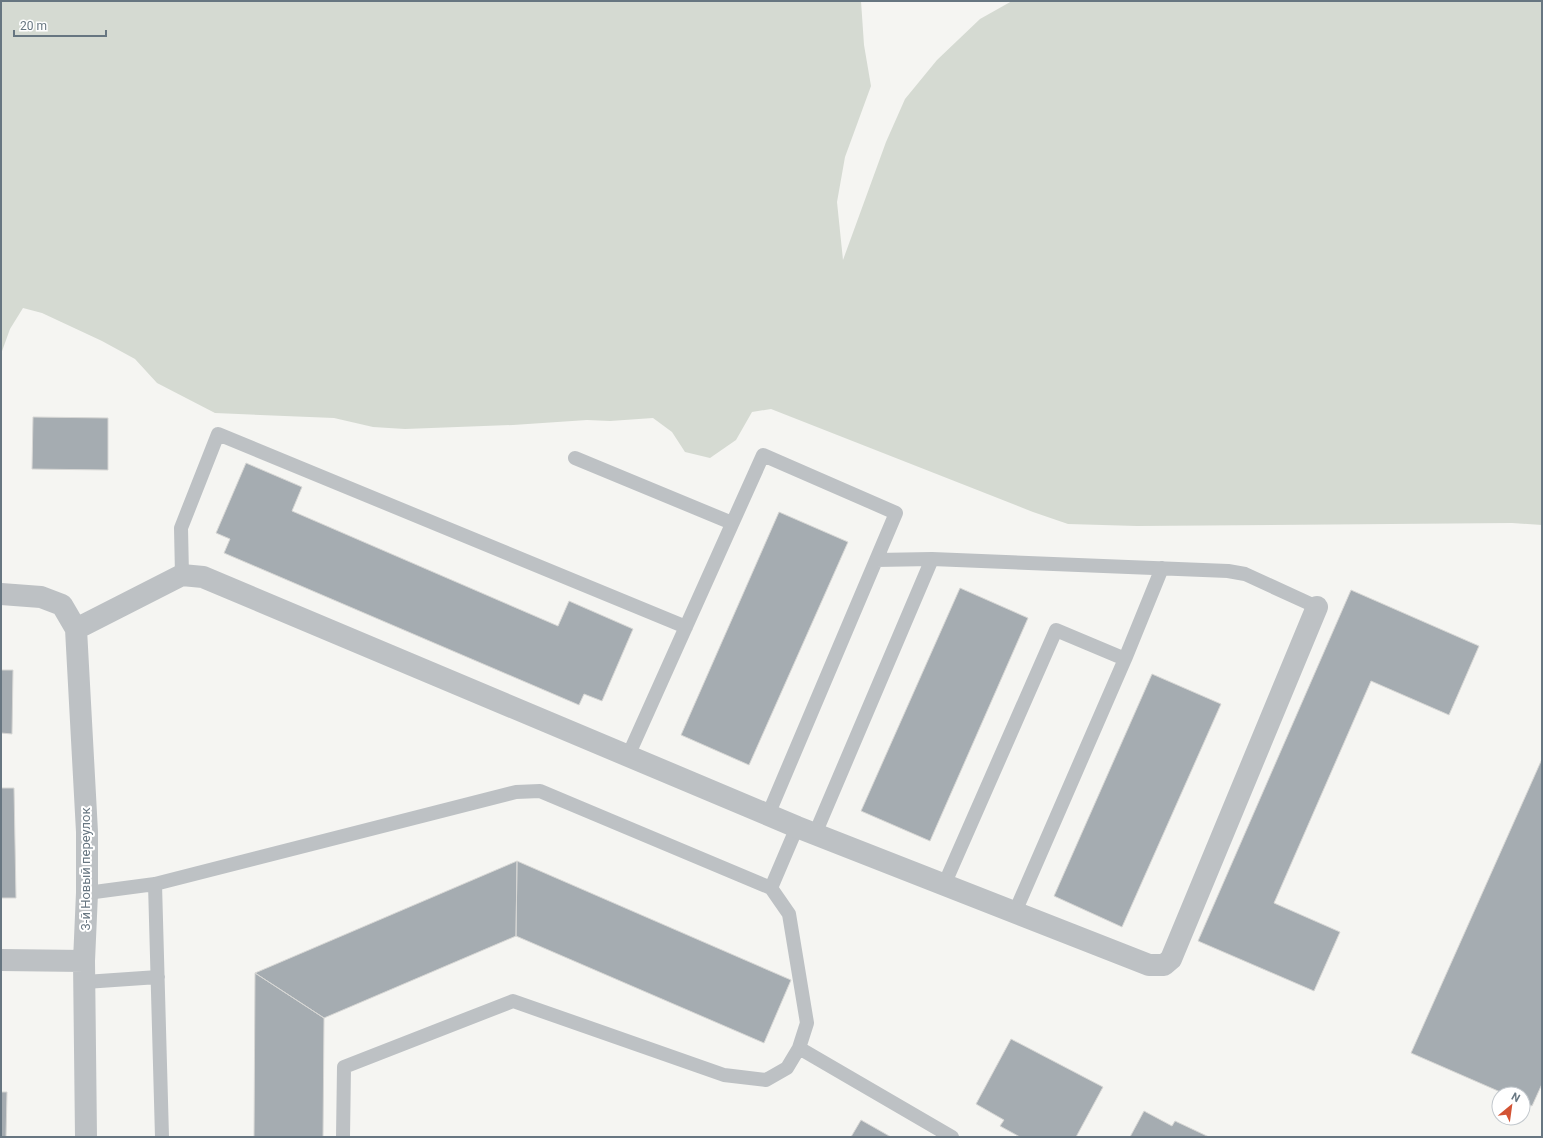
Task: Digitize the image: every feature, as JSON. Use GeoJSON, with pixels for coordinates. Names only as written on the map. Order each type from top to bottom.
{"type":"FeatureCollection","features":[{"type":"Feature","properties":{"kind":"street"},"geometry":{"type":"LineString","coordinates":[[76,628],[182,575],[203,577],[768,815],[1149,965],[1164,965],[1171,959],[1317,607]]}},
{"type":"Feature","properties":{"kind":"street","name":"3-й Новый переулок"},"geometry":{"type":"LineString","coordinates":[[1,594],[41,597],[62,605],[76,628],[86,832],[86,1137]]}},
{"type":"Feature","properties":{"kind":"street"},"geometry":{"type":"LineString","coordinates":[[1,960],[85,971]]}},
{"type":"Feature","properties":{"kind":"lane"},"geometry":{"type":"LineString","coordinates":[[182,575],[181,528],[218,434],[686,626]]}},
{"type":"Feature","properties":{"kind":"lane"},"geometry":{"type":"LineString","coordinates":[[628,756],[763,455],[896,513],[768,815]]}},
{"type":"Feature","properties":{"kind":"lane"},"geometry":{"type":"LineString","coordinates":[[575,458],[732,523]]}},
{"type":"Feature","properties":{"kind":"lane"},"geometry":{"type":"LineString","coordinates":[[876,560],[932,559],[1228,571],[1245,574],[1317,607]]}},
{"type":"Feature","properties":{"kind":"lane"},"geometry":{"type":"LineString","coordinates":[[770,888],[806,830],[932,559]]}},
{"type":"Feature","properties":{"kind":"lane"},"geometry":{"type":"LineString","coordinates":[[1015,912],[1125,660],[1162,568]]}},
{"type":"Feature","properties":{"kind":"lane"},"geometry":{"type":"LineString","coordinates":[[944,885],[1056,630],[1125,660]]}},
{"type":"Feature","properties":{"kind":"lane"},"geometry":{"type":"LineString","coordinates":[[87,893],[154,884],[516,792],[540,791],[770,888],[789,914],[807,1023],[798,1048],[787,1068],[766,1080],[724,1075],[513,1001],[344,1067],[343,1137]]}},
{"type":"Feature","properties":{"kind":"lane"},"geometry":{"type":"LineString","coordinates":[[154,884],[162,1137]]}},
{"type":"Feature","properties":{"kind":"lane"},"geometry":{"type":"LineString","coordinates":[[85,971],[158,977]]}},
{"type":"Feature","properties":{"kind":"lane"},"geometry":{"type":"LineString","coordinates":[[798,1048],[952,1137]]}},
{"type":"Feature","properties":{"kind":"shaded area"},"geometry":{"type":"Polygon","coordinates":[[[1,1],[861,1],[864,45],[871,86],[845,157],[837,202],[843,260],[886,142],[905,99],[937,60],[980,19],[1012,1],[1542,1],[1542,525],[1512,523],[1137,526],[1068,524],[1033,512],[771,409],[752,412],[736,440],[710,458],[685,452],[672,432],[653,418],[405,429],[373,427],[334,418],[215,413],[157,383],[135,359],[102,341],[42,313],[23,308],[10,329],[1,354],[1,1]]]}},
{"type":"Feature","properties":{"kind":"building"},"geometry":{"type":"Polygon","coordinates":[[[33,417],[108,418],[108,470],[32,469],[33,417]]]}},
{"type":"Feature","properties":{"kind":"building"},"geometry":{"type":"Polygon","coordinates":[[[246,463],[302,487],[292,511],[558,626],[569,601],[633,629],[602,701],[584,694],[579,705],[224,553],[230,539],[216,533],[246,463]]]}},
{"type":"Feature","properties":{"kind":"building"},"geometry":{"type":"Polygon","coordinates":[[[779,512],[848,542],[749,765],[681,735],[779,512]]]}},
{"type":"Feature","properties":{"kind":"building"},"geometry":{"type":"Polygon","coordinates":[[[960,588],[1028,618],[930,841],[861,811],[960,588]]]}},
{"type":"Feature","properties":{"kind":"building"},"geometry":{"type":"Polygon","coordinates":[[[1351,590],[1479,646],[1449,715],[1371,681],[1274,903],[1340,932],[1314,991],[1198,941],[1351,590]]]}},
{"type":"Feature","properties":{"kind":"building"},"geometry":{"type":"Polygon","coordinates":[[[1,670],[13,670],[12,734],[1,733],[1,670]]]}},
{"type":"Feature","properties":{"kind":"building"},"geometry":{"type":"Polygon","coordinates":[[[1152,674],[1221,704],[1122,927],[1054,896],[1152,674]]]}},
{"type":"Feature","properties":{"kind":"building"},"geometry":{"type":"Polygon","coordinates":[[[1542,759],[1542,1084],[1532,1106],[1531,1086],[1491,1086],[1491,1088],[1411,1053],[1542,759]]]}},
{"type":"Feature","properties":{"kind":"building"},"geometry":{"type":"Polygon","coordinates":[[[1,788],[14,788],[16,898],[1,898],[1,788]]]}},
{"type":"Feature","properties":{"kind":"building"},"geometry":{"type":"Polygon","coordinates":[[[517,861],[516,936],[324,1018],[255,973],[517,861]]]}},
{"type":"Feature","properties":{"kind":"building"},"geometry":{"type":"Polygon","coordinates":[[[517,861],[791,980],[764,1043],[516,936],[517,861]]]}},
{"type":"Feature","properties":{"kind":"building"},"geometry":{"type":"Polygon","coordinates":[[[255,973],[324,1018],[323,1137],[254,1137],[255,973]]]}},
{"type":"Feature","properties":{"kind":"building"},"geometry":{"type":"Polygon","coordinates":[[[1011,1039],[1103,1087],[1076,1137],[1020,1137],[1000,1126],[1004,1120],[976,1104],[1011,1039]]]}},
{"type":"Feature","properties":{"kind":"building"},"geometry":{"type":"Polygon","coordinates":[[[1,1092],[7,1092],[6,1137],[1,1137],[1,1092]]]}},
{"type":"Feature","properties":{"kind":"building"},"geometry":{"type":"Polygon","coordinates":[[[1144,1111],[1172,1126],[1175,1121],[1209,1137],[1130,1137],[1144,1111]]]}},
{"type":"Feature","properties":{"kind":"building"},"geometry":{"type":"Polygon","coordinates":[[[861,1120],[891,1137],[851,1137],[861,1120]]]}}]}
